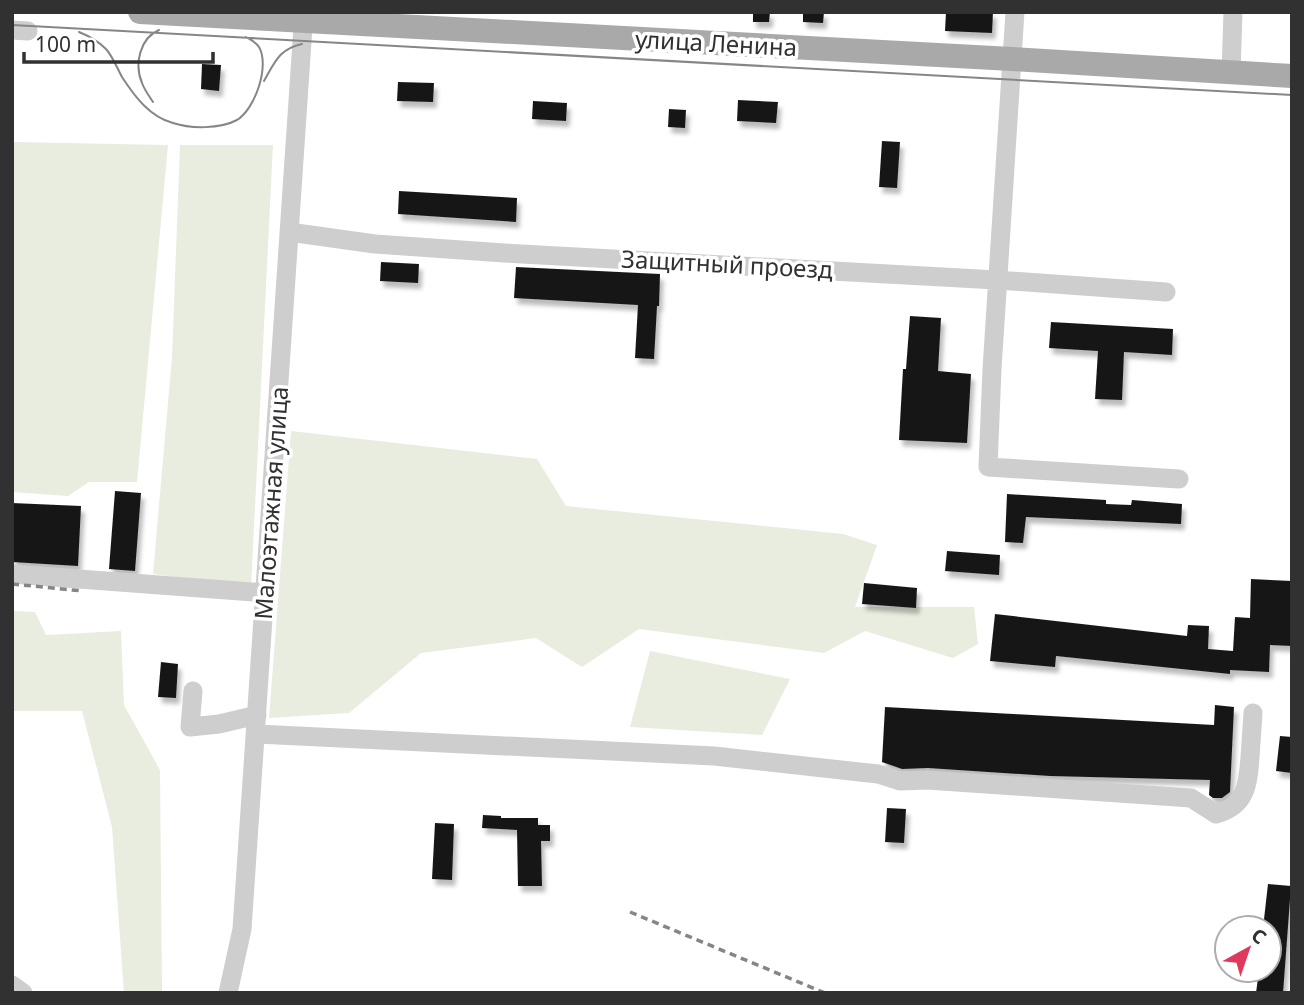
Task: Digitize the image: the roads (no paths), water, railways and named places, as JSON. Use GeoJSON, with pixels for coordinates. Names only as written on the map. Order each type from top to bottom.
{"type":"FeatureCollection","features":[{"type":"Feature","properties":{"kind":"main road","name":"улица Ленина"},"geometry":{"type":"LineString","coordinates":[[155,13],[304,17],[1292,76]]}},
{"type":"Feature","properties":{"kind":"street"},"geometry":{"type":"LineString","coordinates":[[1015,12],[988,467],[1179,478]]}},
{"type":"Feature","properties":{"kind":"street"},"geometry":{"type":"LineString","coordinates":[[1231,73],[1233,12]]}},
{"type":"Feature","properties":{"kind":"street","name":"Малоэтажная улица"},"geometry":{"type":"LineString","coordinates":[[228,993],[242,929],[304,17]]}},
{"type":"Feature","properties":{"kind":"street","name":"Защитный проезд"},"geometry":{"type":"LineString","coordinates":[[289,232],[376,244],[504,253],[1166,292]]}},
{"type":"Feature","properties":{"kind":"street"},"geometry":{"type":"LineString","coordinates":[[12,574],[266,593]]}},
{"type":"Feature","properties":{"kind":"street"},"geometry":{"type":"LineString","coordinates":[[193,691],[190,727],[257,724],[715,756],[878,774],[900,781],[927,780],[1191,798],[1216,814],[1229,810],[1244,794],[1248,781],[1253,713]]}},
{"type":"Feature","properties":{"kind":"street"},"geometry":{"type":"LineString","coordinates":[[12,985],[23,993]]}},
{"type":"Feature","properties":{"kind":"tram line"},"geometry":{"type":"LineString","coordinates":[[12,25],[1292,95]]}},
{"type":"Feature","properties":{"kind":"tram line"},"geometry":{"type":"LineString","coordinates":[[153,102],[142,83],[139,60],[143,45],[159,30]]}},
{"type":"Feature","properties":{"kind":"tram line"},"geometry":{"type":"LineString","coordinates":[[79,32],[106,49],[122,77],[150,111],[173,123],[197,127],[230,123],[250,107],[259,86],[263,65],[259,47],[246,37]]}},
{"type":"Feature","properties":{"kind":"tram line"},"geometry":{"type":"LineString","coordinates":[[264,81],[283,53],[302,44]]}},
{"type":"Feature","properties":{"kind":"railway"},"geometry":{"type":"LineString","coordinates":[[12,584],[83,591]]}},
{"type":"Feature","properties":{"kind":"railway"},"geometry":{"type":"LineString","coordinates":[[630,912],[825,993]]}}]}
